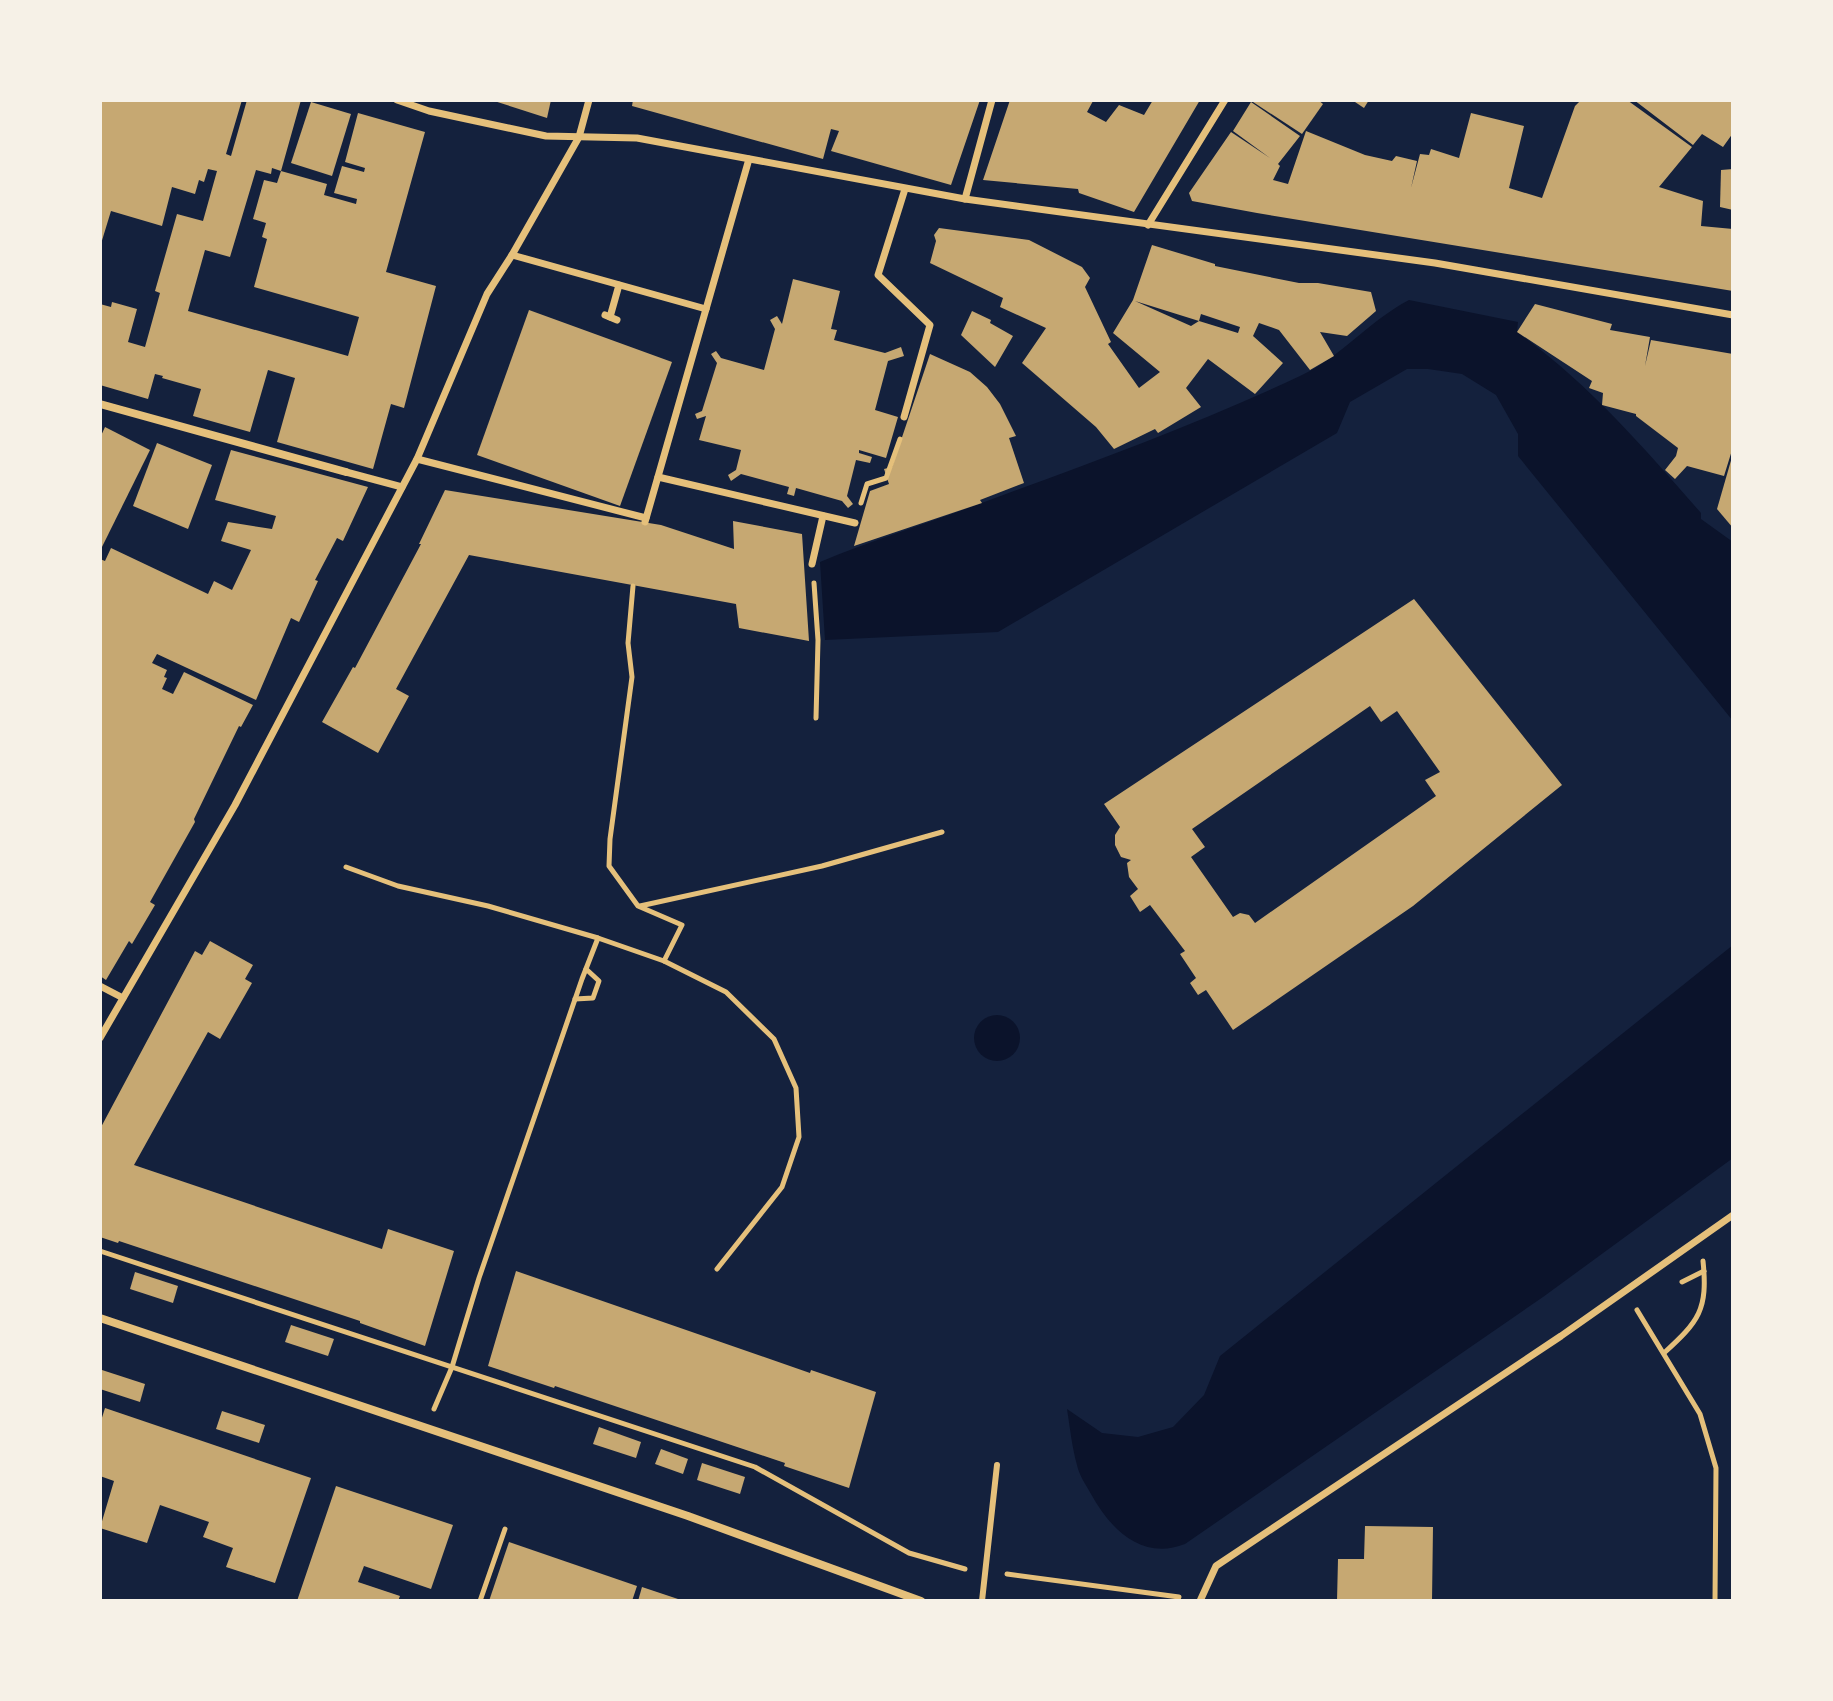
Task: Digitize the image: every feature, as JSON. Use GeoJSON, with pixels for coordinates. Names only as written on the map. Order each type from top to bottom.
{"type":"FeatureCollection","features":[{"type":"Feature","properties":{"kind":"street"},"geometry":{"type":"LineString","coordinates":[[397,100],[429,111],[546,136],[637,138],[965,199],[1435,263],[1733,315]]}},
{"type":"Feature","properties":{"kind":"street"},"geometry":{"type":"LineString","coordinates":[[100,1038],[235,805],[417,459],[487,294],[579,137],[589,100]]}},
{"type":"Feature","properties":{"kind":"street"},"geometry":{"type":"LineString","coordinates":[[965,199],[992,100]]}},
{"type":"Feature","properties":{"kind":"street"},"geometry":{"type":"LineString","coordinates":[[1148,225],[1225,100]]}},
{"type":"Feature","properties":{"kind":"street"},"geometry":{"type":"LineString","coordinates":[[417,459],[646,520],[749,159]]}},
{"type":"Feature","properties":{"kind":"street"},"geometry":{"type":"LineString","coordinates":[[904,417],[930,325],[878,275],[905,189]]}},
{"type":"Feature","properties":{"kind":"street"},"geometry":{"type":"LineString","coordinates":[[512,255],[706,309]]}},
{"type":"Feature","properties":{"kind":"street"},"geometry":{"type":"LineString","coordinates":[[611,317],[619,285]]}},
{"type":"Feature","properties":{"kind":"street"},"geometry":{"type":"LineString","coordinates":[[100,404],[402,487]]}},
{"type":"Feature","properties":{"kind":"street"},"geometry":{"type":"LineString","coordinates":[[658,477],[855,523]]}},
{"type":"Feature","properties":{"kind":"street"},"geometry":{"type":"LineString","coordinates":[[812,564],[823,516]]}},
{"type":"Feature","properties":{"kind":"street"},"geometry":{"type":"LineString","coordinates":[[100,986],[123,998]]}},
{"type":"Feature","properties":{"kind":"street"},"geometry":{"type":"LineString","coordinates":[[1200,1600],[1216,1566],[1733,1215]]}},
{"type":"Feature","properties":{"kind":"street"},"geometry":{"type":"LineString","coordinates":[[100,1318],[688,1516],[921,1601]]}},
{"type":"Feature","properties":{"kind":"lane"},"geometry":{"type":"LineString","coordinates":[[982,1601],[997,1465]]}},
{"type":"Feature","properties":{"kind":"path"},"geometry":{"type":"LineString","coordinates":[[855,523],[867,484],[886,478],[904,417]]}},
{"type":"Feature","properties":{"kind":"path"},"geometry":{"type":"LineString","coordinates":[[812,564],[818,640],[816,718]]}},
{"type":"Feature","properties":{"kind":"path"},"geometry":{"type":"LineString","coordinates":[[633,586],[628,643],[632,677],[609,866],[638,906],[682,925],[664,961]]}},
{"type":"Feature","properties":{"kind":"path"},"geometry":{"type":"LineString","coordinates":[[638,906],[822,866],[942,832]]}},
{"type":"Feature","properties":{"kind":"path"},"geometry":{"type":"LineString","coordinates":[[346,867],[398,886],[488,906],[664,961],[726,992],[774,1039],[796,1088],[799,1137],[782,1187],[717,1269]]}},
{"type":"Feature","properties":{"kind":"path"},"geometry":{"type":"LineString","coordinates":[[426,1428],[452,1367],[479,1278],[598,938]]}},
{"type":"Feature","properties":{"kind":"path"},"geometry":{"type":"LineString","coordinates":[[575,999],[593,998],[599,981],[586,969]]}},
{"type":"Feature","properties":{"kind":"path"},"geometry":{"type":"LineString","coordinates":[[1664,1353],[1692,1327],[1701,1308],[1704,1271],[1701,1237]]}},
{"type":"Feature","properties":{"kind":"path"},"geometry":{"type":"LineString","coordinates":[[100,1251],[755,1467],[909,1553],[955,1568],[1200,1600]]}},
{"type":"Feature","properties":{"kind":"path"},"geometry":{"type":"LineString","coordinates":[[1623,1292],[1700,1414],[1716,1468],[1715,1601]]}},
{"type":"Feature","properties":{"kind":"path"},"geometry":{"type":"LineString","coordinates":[[480,1601],[505,1529]]}},
{"type":"Feature","properties":{"kind":"water"},"geometry":{"type":"Polygon","coordinates":[[[1409,300],[1518,322],[1517,332],[1591,394],[1680,489],[1701,513],[1701,519],[1733,542],[1733,721],[1518,456],[1518,434],[1496,395],[1462,374],[1428,369],[1407,369],[1350,402],[1337,433],[998,632],[825,640],[820,562],[1101,459],[1261,394],[1315,368],[1409,300]]]}},
{"type":"Feature","properties":{"kind":"water"},"geometry":{"type":"Polygon","coordinates":[[[1733,945],[1733,1158],[1543,1297],[1185,1544],[1155,1548],[1141,1545],[1118,1530],[1099,1507],[1079,1472],[1067,1409],[1102,1433],[1138,1437],[1173,1427],[1204,1395],[1220,1356],[1733,945]]]}},
{"type":"Feature","properties":{"kind":"water"},"geometry":{"type":"Polygon","coordinates":[[[997,1015],[1013,1022],[1020,1038],[1013,1054],[997,1061],[981,1054],[974,1038],[981,1022],[997,1015]]]}},
{"type":"Feature","properties":{"kind":"building"},"geometry":{"type":"Polygon","coordinates":[[[100,100],[242,100],[226,154],[231,156],[247,100],[301,100],[281,171],[327,184],[324,195],[356,204],[357,199],[334,193],[342,166],[364,172],[365,168],[345,162],[358,113],[425,132],[386,272],[436,286],[404,408],[391,404],[373,469],[277,442],[295,378],[268,370],[250,432],[193,416],[201,389],[163,376],[155,374],[148,399],[100,385],[100,304],[111,307],[112,302],[137,309],[128,342],[145,347],[160,293],[155,291],[177,214],[203,221],[217,171],[208,169],[204,182],[199,180],[195,194],[172,187],[162,226],[111,211],[100,247],[100,100]],[[272,168],[271,174],[256,170],[230,257],[205,250],[188,311],[348,356],[359,317],[254,287],[267,239],[262,237],[266,223],[253,219],[264,180],[277,183],[281,171],[272,168]]]}},
{"type":"Feature","properties":{"kind":"building"},"geometry":{"type":"Polygon","coordinates":[[[491,100],[551,100],[547,118],[491,100]]]}},
{"type":"Feature","properties":{"kind":"building"},"geometry":{"type":"Polygon","coordinates":[[[633,100],[980,100],[951,185],[831,151],[839,131],[831,129],[823,159],[632,106],[633,100]]]}},
{"type":"Feature","properties":{"kind":"building"},"geometry":{"type":"Polygon","coordinates":[[[1010,100],[1091,100],[1087,112],[1106,122],[1119,105],[1144,115],[1153,100],[1200,100],[1134,212],[1079,193],[1078,189],[983,180],[1010,100]]]}},
{"type":"Feature","properties":{"kind":"building"},"geometry":{"type":"Polygon","coordinates":[[[1250,100],[1318,100],[1323,104],[1302,134],[1250,100]]]}},
{"type":"Feature","properties":{"kind":"building"},"geometry":{"type":"Polygon","coordinates":[[[1352,100],[1369,100],[1364,108],[1352,100]]]}},
{"type":"Feature","properties":{"kind":"building"},"geometry":{"type":"Polygon","coordinates":[[[1581,100],[1627,100],[1692,147],[1659,187],[1703,201],[1701,226],[1733,229],[1733,291],[1257,213],[1192,201],[1189,193],[1231,132],[1270,158],[1233,131],[1251,102],[1300,136],[1278,164],[1280,166],[1273,180],[1288,184],[1306,131],[1365,155],[1392,161],[1396,156],[1417,161],[1411,188],[1420,154],[1429,155],[1431,149],[1459,158],[1471,113],[1524,126],[1509,188],[1542,198],[1575,106],[1581,100]]]}},
{"type":"Feature","properties":{"kind":"building"},"geometry":{"type":"Polygon","coordinates":[[[1634,100],[1733,100],[1733,133],[1723,147],[1702,134],[1693,145],[1634,100]]]}},
{"type":"Feature","properties":{"kind":"building"},"geometry":{"type":"Polygon","coordinates":[[[311,102],[351,114],[332,176],[291,163],[311,102]]]}},
{"type":"Feature","properties":{"kind":"building"},"geometry":{"type":"Polygon","coordinates":[[[1733,169],[1733,210],[1720,207],[1721,170],[1733,169]]]}},
{"type":"Feature","properties":{"kind":"building"},"geometry":{"type":"Polygon","coordinates":[[[939,228],[1029,240],[1082,267],[1090,278],[1085,287],[1111,342],[1108,344],[1139,388],[1160,372],[1113,333],[1133,300],[1152,245],[1215,266],[1299,283],[1371,292],[1376,311],[1347,336],[1320,332],[1334,356],[1310,370],[1279,330],[1259,323],[1253,336],[1283,363],[1255,394],[1208,359],[1186,388],[1201,407],[1158,433],[1155,429],[1114,449],[1096,427],[1022,363],[1046,328],[1000,307],[1003,298],[930,263],[936,241],[934,235],[939,228]],[[1135,301],[1191,326],[1199,321],[1135,301]],[[1201,314],[1199,321],[1238,333],[1240,327],[1201,314]]]}},
{"type":"Feature","properties":{"kind":"building"},"geometry":{"type":"Polygon","coordinates":[[[793,279],[840,291],[831,329],[837,330],[834,340],[885,353],[901,347],[904,356],[888,361],[875,410],[898,417],[886,458],[859,450],[859,453],[872,457],[870,463],[856,460],[847,496],[853,504],[848,508],[842,501],[796,488],[794,496],[787,494],[789,487],[741,474],[731,481],[728,475],[736,470],[741,450],[699,440],[706,416],[697,419],[695,414],[702,411],[717,363],[711,354],[716,351],[721,358],[764,370],[775,329],[770,320],[777,316],[782,324],[793,279]]]}},
{"type":"Feature","properties":{"kind":"building"},"geometry":{"type":"Polygon","coordinates":[[[1535,304],[1612,324],[1610,330],[1650,337],[1645,366],[1651,340],[1733,354],[1733,447],[1724,476],[1687,466],[1675,479],[1665,470],[1678,448],[1636,414],[1602,405],[1603,393],[1589,388],[1592,381],[1517,332],[1535,304]]]}},
{"type":"Feature","properties":{"kind":"building"},"geometry":{"type":"Polygon","coordinates":[[[529,310],[672,362],[620,506],[477,455],[529,310]]]}},
{"type":"Feature","properties":{"kind":"building"},"geometry":{"type":"Polygon","coordinates":[[[972,311],[1013,336],[995,367],[961,335],[972,311]]]}},
{"type":"Feature","properties":{"kind":"building"},"geometry":{"type":"Polygon","coordinates":[[[930,354],[970,372],[1000,404],[1016,436],[1009,438],[1024,483],[980,500],[982,503],[854,546],[870,491],[889,484],[884,469],[892,467],[930,354]]]}},
{"type":"Feature","properties":{"kind":"building"},"geometry":{"type":"Polygon","coordinates":[[[105,427],[150,450],[100,551],[100,438],[105,427]]]}},
{"type":"Feature","properties":{"kind":"building"},"geometry":{"type":"Polygon","coordinates":[[[157,443],[212,465],[188,529],[133,506],[157,443]]]}},
{"type":"Feature","properties":{"kind":"building"},"geometry":{"type":"Polygon","coordinates":[[[231,450],[368,487],[343,541],[337,538],[315,580],[318,581],[299,622],[291,618],[256,700],[157,654],[152,663],[167,670],[162,689],[173,694],[184,672],[253,705],[239,726],[195,822],[150,902],[155,905],[106,980],[100,976],[100,559],[105,561],[111,548],[208,594],[214,581],[232,590],[251,550],[221,541],[228,522],[272,529],[276,516],[215,500],[231,450]]]}},
{"type":"Feature","properties":{"kind":"building"},"geometry":{"type":"Polygon","coordinates":[[[1733,457],[1733,528],[1717,509],[1733,457]]]}},
{"type":"Feature","properties":{"kind":"building"},"geometry":{"type":"Polygon","coordinates":[[[445,490],[661,525],[734,549],[733,521],[802,534],[809,641],[739,628],[736,604],[469,555],[396,689],[409,696],[378,753],[322,722],[355,668],[421,544],[445,490]]]}},
{"type":"Feature","properties":{"kind":"building"},"geometry":{"type":"Polygon","coordinates":[[[1414,599],[1562,785],[1413,906],[1233,1030],[1206,990],[1198,995],[1190,983],[1196,978],[1180,954],[1185,951],[1150,905],[1140,912],[1130,896],[1138,889],[1129,877],[1127,863],[1131,860],[1121,857],[1115,845],[1115,835],[1120,827],[1104,804],[1414,599]],[[1370,706],[1192,829],[1205,847],[1191,857],[1233,917],[1240,913],[1249,915],[1255,923],[1436,796],[1425,780],[1440,772],[1397,711],[1381,722],[1370,706]]]}},
{"type":"Feature","properties":{"kind":"building"},"geometry":{"type":"Polygon","coordinates":[[[210,941],[253,965],[245,979],[252,983],[220,1039],[208,1032],[134,1165],[382,1249],[388,1229],[454,1251],[425,1346],[360,1321],[100,1237],[100,1129],[195,951],[202,955],[210,941]]]}},
{"type":"Feature","properties":{"kind":"building"},"geometry":{"type":"Polygon","coordinates":[[[516,1271],[810,1373],[811,1370],[876,1392],[849,1488],[784,1466],[785,1463],[488,1366],[516,1271]]]}},
{"type":"Feature","properties":{"kind":"building"},"geometry":{"type":"Polygon","coordinates":[[[135,1272],[178,1286],[173,1303],[130,1289],[135,1272]]]}},
{"type":"Feature","properties":{"kind":"building"},"geometry":{"type":"Polygon","coordinates":[[[291,1325],[334,1339],[328,1356],[285,1342],[291,1325]]]}},
{"type":"Feature","properties":{"kind":"building"},"geometry":{"type":"Polygon","coordinates":[[[102,1370],[145,1384],[140,1402],[100,1389],[102,1370]]]}},
{"type":"Feature","properties":{"kind":"building"},"geometry":{"type":"Polygon","coordinates":[[[105,1408],[311,1478],[275,1583],[226,1567],[233,1548],[203,1537],[209,1522],[160,1505],[147,1543],[100,1528],[114,1481],[100,1476],[100,1424],[105,1408]]]}},
{"type":"Feature","properties":{"kind":"building"},"geometry":{"type":"Polygon","coordinates":[[[222,1411],[265,1425],[259,1443],[216,1429],[222,1411]]]}},
{"type":"Feature","properties":{"kind":"building"},"geometry":{"type":"Polygon","coordinates":[[[599,1427],[641,1442],[636,1458],[593,1444],[599,1427]]]}},
{"type":"Feature","properties":{"kind":"building"},"geometry":{"type":"Polygon","coordinates":[[[661,1449],[688,1459],[683,1474],[655,1464],[661,1449]]]}},
{"type":"Feature","properties":{"kind":"building"},"geometry":{"type":"Polygon","coordinates":[[[702,1463],[745,1477],[740,1494],[697,1480],[702,1463]]]}},
{"type":"Feature","properties":{"kind":"building"},"geometry":{"type":"Polygon","coordinates":[[[336,1486],[453,1525],[431,1589],[364,1566],[358,1582],[400,1596],[398,1601],[297,1601],[336,1486]]]}},
{"type":"Feature","properties":{"kind":"building"},"geometry":{"type":"Polygon","coordinates":[[[1365,1526],[1433,1527],[1432,1601],[1337,1601],[1338,1559],[1364,1559],[1365,1526]]]}},
{"type":"Feature","properties":{"kind":"building"},"geometry":{"type":"Polygon","coordinates":[[[509,1542],[637,1586],[632,1601],[489,1601],[509,1542]]]}},
{"type":"Feature","properties":{"kind":"building"},"geometry":{"type":"Polygon","coordinates":[[[642,1587],[681,1600],[681,1601],[638,1601],[642,1587]]]}}]}
